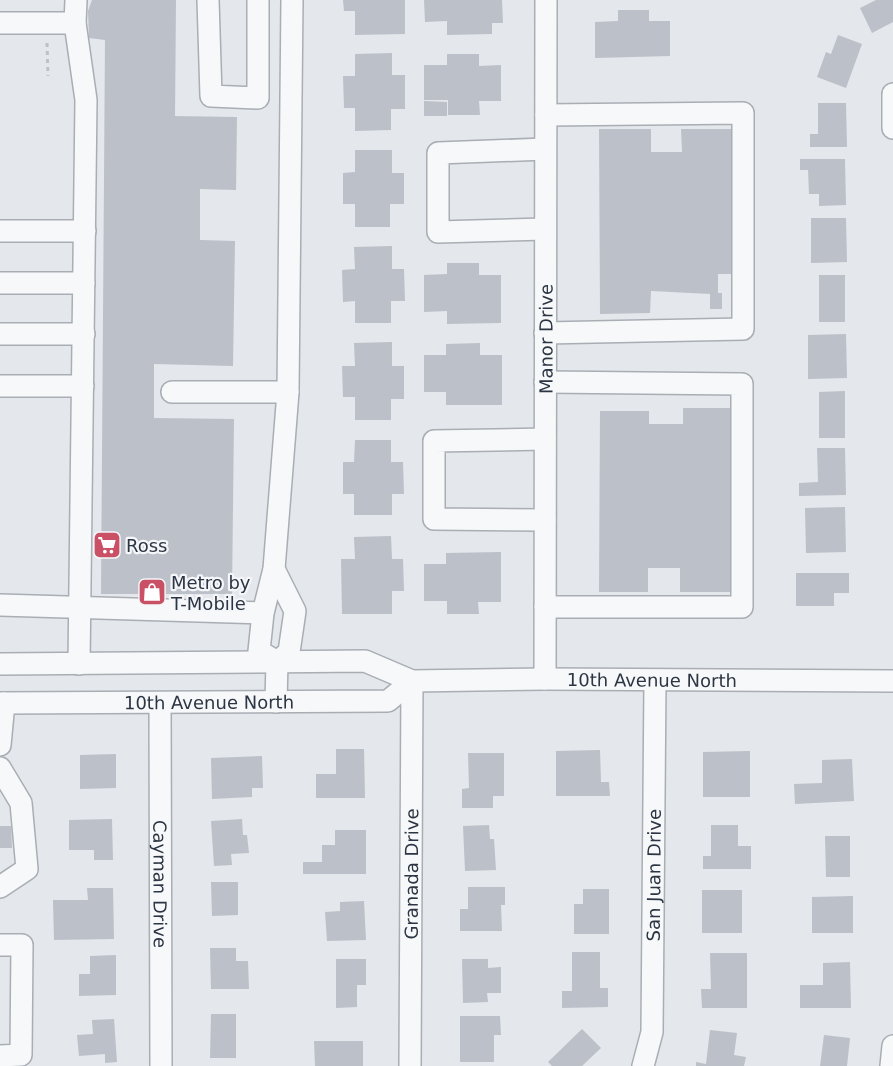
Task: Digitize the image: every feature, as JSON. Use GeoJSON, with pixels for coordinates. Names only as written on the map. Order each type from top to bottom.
{"type":"FeatureCollection","features":[{"type":"Feature","properties":{"kind":"street"},"geometry":{"type":"LineString","coordinates":[[76,0],[75,23],[86,100],[79,664]]}},
{"type":"Feature","properties":{"kind":"street"},"geometry":{"type":"LineString","coordinates":[[208,0],[211,96],[258,98],[258,0]]}},
{"type":"Feature","properties":{"kind":"street"},"geometry":{"type":"LineString","coordinates":[[277,662],[259,651],[263,613],[274,569],[288,392],[292,0]]}},
{"type":"Feature","properties":{"kind":"street","name":"Manor Drive"},"geometry":{"type":"LineString","coordinates":[[545,679],[546,0]]}},
{"type":"Feature","properties":{"kind":"street"},"geometry":{"type":"LineString","coordinates":[[0,24],[75,23]]}},
{"type":"Feature","properties":{"kind":"street"},"geometry":{"type":"LineString","coordinates":[[893,94],[893,128]]}},
{"type":"Feature","properties":{"kind":"street"},"geometry":{"type":"LineString","coordinates":[[545,333],[743,329],[743,113],[546,115]]}},
{"type":"Feature","properties":{"kind":"street"},"geometry":{"type":"LineString","coordinates":[[545,229],[438,232],[438,153],[546,149]]}},
{"type":"Feature","properties":{"kind":"street"},"geometry":{"type":"LineString","coordinates":[[0,232],[85,231]]}},
{"type":"Feature","properties":{"kind":"street"},"geometry":{"type":"LineString","coordinates":[[0,283],[84,283]]}},
{"type":"Feature","properties":{"kind":"street"},"geometry":{"type":"LineString","coordinates":[[0,334],[84,334]]}},
{"type":"Feature","properties":{"kind":"street"},"geometry":{"type":"LineString","coordinates":[[545,382],[742,384],[742,607],[545,607]]}},
{"type":"Feature","properties":{"kind":"street"},"geometry":{"type":"LineString","coordinates":[[0,386],[83,386]]}},
{"type":"Feature","properties":{"kind":"street"},"geometry":{"type":"LineString","coordinates":[[172,392],[288,392]]}},
{"type":"Feature","properties":{"kind":"street"},"geometry":{"type":"LineString","coordinates":[[545,439],[434,441],[434,519],[545,520]]}},
{"type":"Feature","properties":{"kind":"street"},"geometry":{"type":"LineString","coordinates":[[274,569],[295,611],[289,652],[277,662],[276,702]]}},
{"type":"Feature","properties":{"kind":"street"},"geometry":{"type":"LineString","coordinates":[[0,605],[263,613]]}},
{"type":"Feature","properties":{"kind":"street","name":"10th Avenue North"},"geometry":{"type":"LineString","coordinates":[[0,664],[365,661],[412,682],[545,679],[893,681]]}},
{"type":"Feature","properties":{"kind":"street","name":"San Juan Drive"},"geometry":{"type":"LineString","coordinates":[[642,1066],[652,1032],[654,681]]}},
{"type":"Feature","properties":{"kind":"street","name":"10th Avenue North"},"geometry":{"type":"LineString","coordinates":[[2,703],[388,700],[412,682]]}},
{"type":"Feature","properties":{"kind":"street","name":"Granada Drive"},"geometry":{"type":"LineString","coordinates":[[410,1066],[412,682]]}},
{"type":"Feature","properties":{"kind":"street","name":"Cayman Drive"},"geometry":{"type":"LineString","coordinates":[[160,702],[161,1066]]}},
{"type":"Feature","properties":{"kind":"street"},"geometry":{"type":"LineString","coordinates":[[0,745],[2,703]]}},
{"type":"Feature","properties":{"kind":"street"},"geometry":{"type":"LineString","coordinates":[[0,768],[21,803],[26,869],[0,887]]}},
{"type":"Feature","properties":{"kind":"street"},"geometry":{"type":"LineString","coordinates":[[0,945],[22,945],[14,1059]]}},
{"type":"Feature","properties":{"kind":"street"},"geometry":{"type":"LineString","coordinates":[[891,1066],[893,1046]]}},
{"type":"Feature","properties":{"kind":"building"},"geometry":{"type":"Polygon","coordinates":[[[92,0],[176,0],[175,116],[237,117],[236,190],[200,189],[200,240],[235,241],[233,366],[154,364],[154,418],[234,419],[232,594],[101,594],[105,40],[89,38],[88,11],[92,0]]]}},
{"type":"Feature","properties":{"kind":"building"},"geometry":{"type":"Polygon","coordinates":[[[343,0],[405,0],[405,34],[355,35],[355,11],[344,11],[343,0]]]}},
{"type":"Feature","properties":{"kind":"building"},"geometry":{"type":"Polygon","coordinates":[[[424,0],[502,0],[503,23],[492,23],[492,34],[447,35],[447,21],[425,22],[424,0]]]}},
{"type":"Feature","properties":{"kind":"building"},"geometry":{"type":"Polygon","coordinates":[[[876,0],[893,0],[893,22],[872,33],[860,8],[876,0]]]}},
{"type":"Feature","properties":{"kind":"building"},"geometry":{"type":"Polygon","coordinates":[[[618,10],[649,10],[649,21],[670,21],[670,56],[595,58],[595,22],[618,21],[618,10]]]}},
{"type":"Feature","properties":{"kind":"building"},"geometry":{"type":"Polygon","coordinates":[[[838,35],[862,44],[846,88],[817,77],[826,52],[831,54],[838,35]]]}},
{"type":"Feature","properties":{"kind":"building"},"geometry":{"type":"Polygon","coordinates":[[[392,53],[392,75],[405,75],[405,109],[391,109],[391,130],[355,131],[355,108],[344,108],[343,76],[355,76],[355,54],[392,53]]]}},
{"type":"Feature","properties":{"kind":"building"},"geometry":{"type":"Polygon","coordinates":[[[447,54],[479,54],[479,66],[501,65],[501,101],[479,101],[480,115],[448,115],[448,100],[424,100],[424,65],[447,65],[447,54]]]}},
{"type":"Feature","properties":{"kind":"building"},"geometry":{"type":"Polygon","coordinates":[[[424,101],[447,102],[447,116],[424,116],[424,101]]]}},
{"type":"Feature","properties":{"kind":"building"},"geometry":{"type":"Polygon","coordinates":[[[818,103],[846,103],[847,147],[810,147],[810,134],[818,134],[818,103]]]}},
{"type":"Feature","properties":{"kind":"building"},"geometry":{"type":"Polygon","coordinates":[[[599,129],[651,129],[651,152],[682,152],[681,129],[731,129],[731,274],[718,274],[718,293],[722,293],[722,309],[710,309],[710,294],[651,291],[650,313],[600,314],[599,129]]]}},
{"type":"Feature","properties":{"kind":"building"},"geometry":{"type":"Polygon","coordinates":[[[355,150],[392,150],[392,173],[404,173],[404,204],[390,204],[390,227],[355,227],[355,204],[343,204],[343,173],[355,172],[355,150]]]}},
{"type":"Feature","properties":{"kind":"building"},"geometry":{"type":"Polygon","coordinates":[[[800,159],[845,159],[846,205],[819,206],[819,194],[809,194],[808,170],[800,170],[800,159]]]}},
{"type":"Feature","properties":{"kind":"building"},"geometry":{"type":"Polygon","coordinates":[[[811,218],[846,218],[847,262],[811,263],[811,218]]]}},
{"type":"Feature","properties":{"kind":"building"},"geometry":{"type":"Polygon","coordinates":[[[392,246],[392,269],[404,269],[405,301],[391,301],[391,323],[355,323],[355,301],[343,302],[342,270],[355,269],[354,247],[392,246]]]}},
{"type":"Feature","properties":{"kind":"building"},"geometry":{"type":"Polygon","coordinates":[[[447,263],[479,263],[479,275],[501,275],[501,323],[447,324],[447,311],[424,312],[424,275],[447,274],[447,263]]]}},
{"type":"Feature","properties":{"kind":"building"},"geometry":{"type":"Polygon","coordinates":[[[819,275],[845,275],[845,322],[819,322],[819,275]]]}},
{"type":"Feature","properties":{"kind":"building"},"geometry":{"type":"Polygon","coordinates":[[[846,334],[847,378],[808,379],[808,335],[846,334]]]}},
{"type":"Feature","properties":{"kind":"building"},"geometry":{"type":"Polygon","coordinates":[[[392,342],[392,366],[404,366],[404,399],[391,399],[391,420],[355,420],[355,397],[343,397],[342,366],[355,366],[354,343],[392,342]]]}},
{"type":"Feature","properties":{"kind":"building"},"geometry":{"type":"Polygon","coordinates":[[[480,343],[480,355],[502,355],[502,405],[446,405],[446,392],[424,392],[424,355],[446,355],[446,344],[480,343]]]}},
{"type":"Feature","properties":{"kind":"building"},"geometry":{"type":"Polygon","coordinates":[[[845,391],[845,438],[819,438],[819,392],[845,391]]]}},
{"type":"Feature","properties":{"kind":"building"},"geometry":{"type":"Polygon","coordinates":[[[683,408],[731,408],[730,592],[680,592],[680,568],[648,568],[648,592],[599,592],[600,411],[649,411],[649,424],[683,424],[683,408]]]}},
{"type":"Feature","properties":{"kind":"building"},"geometry":{"type":"Polygon","coordinates":[[[355,440],[391,440],[391,462],[403,462],[404,494],[392,494],[392,515],[354,515],[354,494],[343,494],[343,462],[354,462],[355,440]]]}},
{"type":"Feature","properties":{"kind":"building"},"geometry":{"type":"Polygon","coordinates":[[[817,448],[845,448],[846,495],[799,496],[799,483],[818,482],[817,448]]]}},
{"type":"Feature","properties":{"kind":"building"},"geometry":{"type":"Polygon","coordinates":[[[845,507],[846,552],[806,553],[805,508],[845,507]]]}},
{"type":"Feature","properties":{"kind":"building"},"geometry":{"type":"Polygon","coordinates":[[[391,536],[392,559],[403,559],[404,591],[392,591],[392,614],[342,614],[341,559],[355,559],[354,537],[391,536]]]}},
{"type":"Feature","properties":{"kind":"building"},"geometry":{"type":"Polygon","coordinates":[[[501,552],[501,602],[478,602],[479,614],[447,614],[447,601],[424,601],[424,564],[446,564],[446,553],[501,552]]]}},
{"type":"Feature","properties":{"kind":"building"},"geometry":{"type":"Polygon","coordinates":[[[796,573],[849,573],[849,593],[834,593],[834,606],[796,606],[796,573]]]}},
{"type":"Feature","properties":{"kind":"building"},"geometry":{"type":"Polygon","coordinates":[[[336,749],[364,749],[365,798],[316,798],[316,774],[336,774],[336,749]]]}},
{"type":"Feature","properties":{"kind":"building"},"geometry":{"type":"Polygon","coordinates":[[[600,750],[601,782],[609,782],[610,796],[556,796],[556,751],[600,750]]]}},
{"type":"Feature","properties":{"kind":"building"},"geometry":{"type":"Polygon","coordinates":[[[750,751],[750,797],[703,797],[703,752],[750,751]]]}},
{"type":"Feature","properties":{"kind":"building"},"geometry":{"type":"Polygon","coordinates":[[[468,753],[504,753],[504,796],[493,796],[493,808],[462,808],[462,789],[469,788],[468,753]]]}},
{"type":"Feature","properties":{"kind":"building"},"geometry":{"type":"Polygon","coordinates":[[[116,754],[116,788],[80,789],[80,755],[116,754]]]}},
{"type":"Feature","properties":{"kind":"building"},"geometry":{"type":"Polygon","coordinates":[[[262,756],[263,788],[252,788],[252,797],[212,799],[211,758],[262,756]]]}},
{"type":"Feature","properties":{"kind":"building"},"geometry":{"type":"Polygon","coordinates":[[[852,759],[854,801],[795,804],[794,784],[822,783],[822,760],[852,759]]]}},
{"type":"Feature","properties":{"kind":"building"},"geometry":{"type":"Polygon","coordinates":[[[112,819],[113,860],[94,860],[94,850],[69,850],[69,820],[112,819]]]}},
{"type":"Feature","properties":{"kind":"building"},"geometry":{"type":"Polygon","coordinates":[[[242,819],[243,835],[247,835],[249,853],[231,854],[232,865],[214,866],[211,821],[242,819]]]}},
{"type":"Feature","properties":{"kind":"building"},"geometry":{"type":"Polygon","coordinates":[[[489,825],[490,839],[494,839],[496,870],[465,871],[463,826],[489,825]]]}},
{"type":"Feature","properties":{"kind":"building"},"geometry":{"type":"Polygon","coordinates":[[[711,825],[738,825],[738,846],[751,846],[751,869],[703,869],[703,856],[711,856],[711,825]]]}},
{"type":"Feature","properties":{"kind":"building"},"geometry":{"type":"Polygon","coordinates":[[[0,826],[11,826],[12,848],[0,848],[0,826]]]}},
{"type":"Feature","properties":{"kind":"building"},"geometry":{"type":"Polygon","coordinates":[[[335,830],[366,830],[366,874],[303,874],[303,862],[322,862],[322,845],[335,845],[335,830]]]}},
{"type":"Feature","properties":{"kind":"building"},"geometry":{"type":"Polygon","coordinates":[[[825,836],[850,836],[850,877],[826,877],[825,836]]]}},
{"type":"Feature","properties":{"kind":"building"},"geometry":{"type":"Polygon","coordinates":[[[211,882],[238,882],[238,915],[212,916],[211,882]]]}},
{"type":"Feature","properties":{"kind":"building"},"geometry":{"type":"Polygon","coordinates":[[[468,887],[505,887],[505,905],[501,905],[502,931],[460,931],[460,909],[468,909],[468,887]]]}},
{"type":"Feature","properties":{"kind":"building"},"geometry":{"type":"Polygon","coordinates":[[[87,888],[113,888],[114,939],[54,940],[53,900],[88,900],[87,888]]]}},
{"type":"Feature","properties":{"kind":"building"},"geometry":{"type":"Polygon","coordinates":[[[583,889],[609,889],[609,934],[574,934],[574,904],[583,904],[583,889]]]}},
{"type":"Feature","properties":{"kind":"building"},"geometry":{"type":"Polygon","coordinates":[[[702,890],[742,890],[742,933],[702,933],[702,890]]]}},
{"type":"Feature","properties":{"kind":"building"},"geometry":{"type":"Polygon","coordinates":[[[853,896],[853,933],[812,933],[812,897],[853,896]]]}},
{"type":"Feature","properties":{"kind":"building"},"geometry":{"type":"Polygon","coordinates":[[[364,901],[366,940],[327,941],[325,912],[340,911],[340,902],[364,901]]]}},
{"type":"Feature","properties":{"kind":"building"},"geometry":{"type":"Polygon","coordinates":[[[210,948],[236,948],[236,961],[248,961],[249,989],[211,989],[210,948]]]}},
{"type":"Feature","properties":{"kind":"building"},"geometry":{"type":"Polygon","coordinates":[[[572,952],[600,952],[600,988],[608,988],[608,1007],[562,1008],[562,991],[572,991],[572,952]]]}},
{"type":"Feature","properties":{"kind":"building"},"geometry":{"type":"Polygon","coordinates":[[[710,953],[747,953],[747,1008],[702,1008],[701,989],[711,989],[710,953]]]}},
{"type":"Feature","properties":{"kind":"building"},"geometry":{"type":"Polygon","coordinates":[[[116,955],[116,995],[79,996],[79,974],[90,974],[90,956],[116,955]]]}},
{"type":"Feature","properties":{"kind":"building"},"geometry":{"type":"Polygon","coordinates":[[[336,959],[366,959],[366,985],[357,985],[357,1007],[336,1008],[336,959]]]}},
{"type":"Feature","properties":{"kind":"building"},"geometry":{"type":"Polygon","coordinates":[[[462,959],[488,959],[488,968],[501,967],[501,993],[487,993],[488,1002],[463,1003],[462,959]]]}},
{"type":"Feature","properties":{"kind":"building"},"geometry":{"type":"Polygon","coordinates":[[[850,962],[851,1008],[800,1008],[800,985],[823,985],[823,963],[850,962]]]}},
{"type":"Feature","properties":{"kind":"building"},"geometry":{"type":"Polygon","coordinates":[[[211,1014],[236,1014],[236,1058],[210,1058],[211,1014]]]}},
{"type":"Feature","properties":{"kind":"building"},"geometry":{"type":"Polygon","coordinates":[[[460,1016],[500,1016],[501,1035],[494,1035],[494,1062],[460,1062],[460,1016]]]}},
{"type":"Feature","properties":{"kind":"building"},"geometry":{"type":"Polygon","coordinates":[[[114,1019],[117,1062],[105,1063],[105,1054],[79,1056],[77,1035],[93,1034],[92,1020],[114,1019]]]}},
{"type":"Feature","properties":{"kind":"building"},"geometry":{"type":"Polygon","coordinates":[[[582,1029],[601,1048],[582,1066],[552,1066],[548,1062],[582,1029]]]}},
{"type":"Feature","properties":{"kind":"building"},"geometry":{"type":"Polygon","coordinates":[[[710,1030],[737,1033],[734,1055],[746,1057],[744,1066],[696,1066],[696,1062],[706,1064],[710,1030]]]}},
{"type":"Feature","properties":{"kind":"building"},"geometry":{"type":"Polygon","coordinates":[[[824,1035],[850,1038],[847,1066],[820,1066],[824,1035]]]}},
{"type":"Feature","properties":{"kind":"building"},"geometry":{"type":"Polygon","coordinates":[[[314,1041],[363,1041],[363,1066],[315,1066],[314,1041]]]}},
{"type":"Feature","properties":{"kind":"place","name":"Ross"},"geometry":{"type":"Point","coordinates":[107,545]}},
{"type":"Feature","properties":{"kind":"place","name":"Metro by T-Mobile"},"geometry":{"type":"Point","coordinates":[152,592]}}]}
